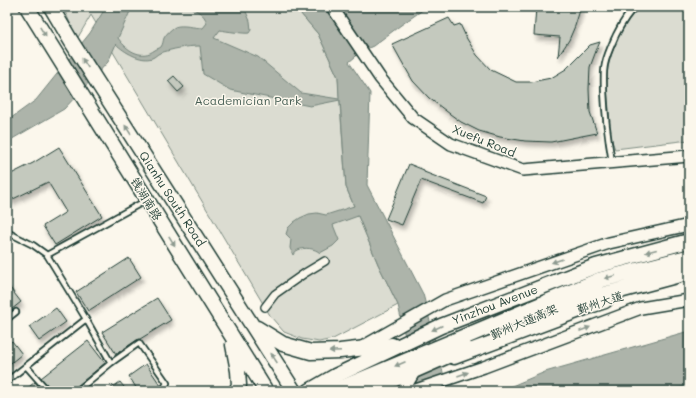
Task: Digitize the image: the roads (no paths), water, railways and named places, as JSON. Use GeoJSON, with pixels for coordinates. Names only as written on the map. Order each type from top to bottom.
{"type":"FeatureCollection","features":[{"type":"Feature","properties":{"kind":"highway","name":"Yinzhou Avenue"},"geometry":{"type":"LineString","coordinates":[[335,391],[600,280],[689,258]]}},
{"type":"Feature","properties":{"kind":"highway","name":"鄞州大道高架"},"geometry":{"type":"LineString","coordinates":[[367,391],[556,307],[689,272]]}},
{"type":"Feature","properties":{"kind":"main road","name":"钱湖南路"},"geometry":{"type":"LineString","coordinates":[[27,7],[266,391]]}},
{"type":"Feature","properties":{"kind":"main road","name":"Qianhu South Road"},"geometry":{"type":"LineString","coordinates":[[51,7],[71,41],[294,391]]}},
{"type":"Feature","properties":{"kind":"main road","name":"Yinzhou Avenue"},"geometry":{"type":"LineString","coordinates":[[309,391],[335,376],[441,326],[596,266],[689,242]]}},
{"type":"Feature","properties":{"kind":"main road","name":"鄞州大道"},"geometry":{"type":"LineString","coordinates":[[381,391],[412,374],[593,305],[689,277]]}},
{"type":"Feature","properties":{"kind":"main road"},"geometry":{"type":"LineString","coordinates":[[252,324],[283,344],[311,352],[340,351],[402,344]]}},
{"type":"Feature","properties":{"kind":"main road"},"geometry":{"type":"LineString","coordinates":[[230,334],[238,371],[239,385],[236,391]]}},
{"type":"Feature","properties":{"kind":"street","name":"Xuefu Road"},"geometry":{"type":"LineString","coordinates":[[332,7],[380,78],[413,118],[451,144],[523,170],[689,156]]}},
{"type":"Feature","properties":{"kind":"street","name":"Yinzhou Avenue"},"geometry":{"type":"LineString","coordinates":[[360,349],[445,300],[609,243],[689,225]]}},
{"type":"Feature","properties":{"kind":"street"},"geometry":{"type":"LineString","coordinates":[[265,306],[275,294],[325,261]]}},
{"type":"Feature","properties":{"kind":"street"},"geometry":{"type":"LineString","coordinates":[[413,391],[484,367],[641,308],[689,300]]}},
{"type":"Feature","properties":{"kind":"street"},"geometry":{"type":"LineString","coordinates":[[403,391],[412,374]]}},
{"type":"Feature","properties":{"kind":"lane"},"geometry":{"type":"LineString","coordinates":[[612,162],[607,130],[604,76],[605,64],[610,48],[619,30],[630,12],[635,7]]}},
{"type":"Feature","properties":{"kind":"lane"},"geometry":{"type":"LineString","coordinates":[[47,255],[147,199]]}},
{"type":"Feature","properties":{"kind":"lane"},"geometry":{"type":"LineString","coordinates":[[7,232],[33,245],[47,255],[111,363]]}},
{"type":"Feature","properties":{"kind":"lane"},"geometry":{"type":"LineString","coordinates":[[7,319],[16,312]]}},
{"type":"Feature","properties":{"kind":"lane"},"geometry":{"type":"LineString","coordinates":[[7,381],[86,319]]}},
{"type":"Feature","properties":{"kind":"lane"},"geometry":{"type":"LineString","coordinates":[[77,391],[111,363],[139,343],[167,383],[162,391]]}},
{"type":"Feature","properties":{"kind":"lane"},"geometry":{"type":"LineString","coordinates":[[26,366],[48,391]]}},
{"type":"Feature","properties":{"kind":"park label","name":"Academician Park"},"geometry":{"type":"Point","coordinates":[248,101]}}]}
